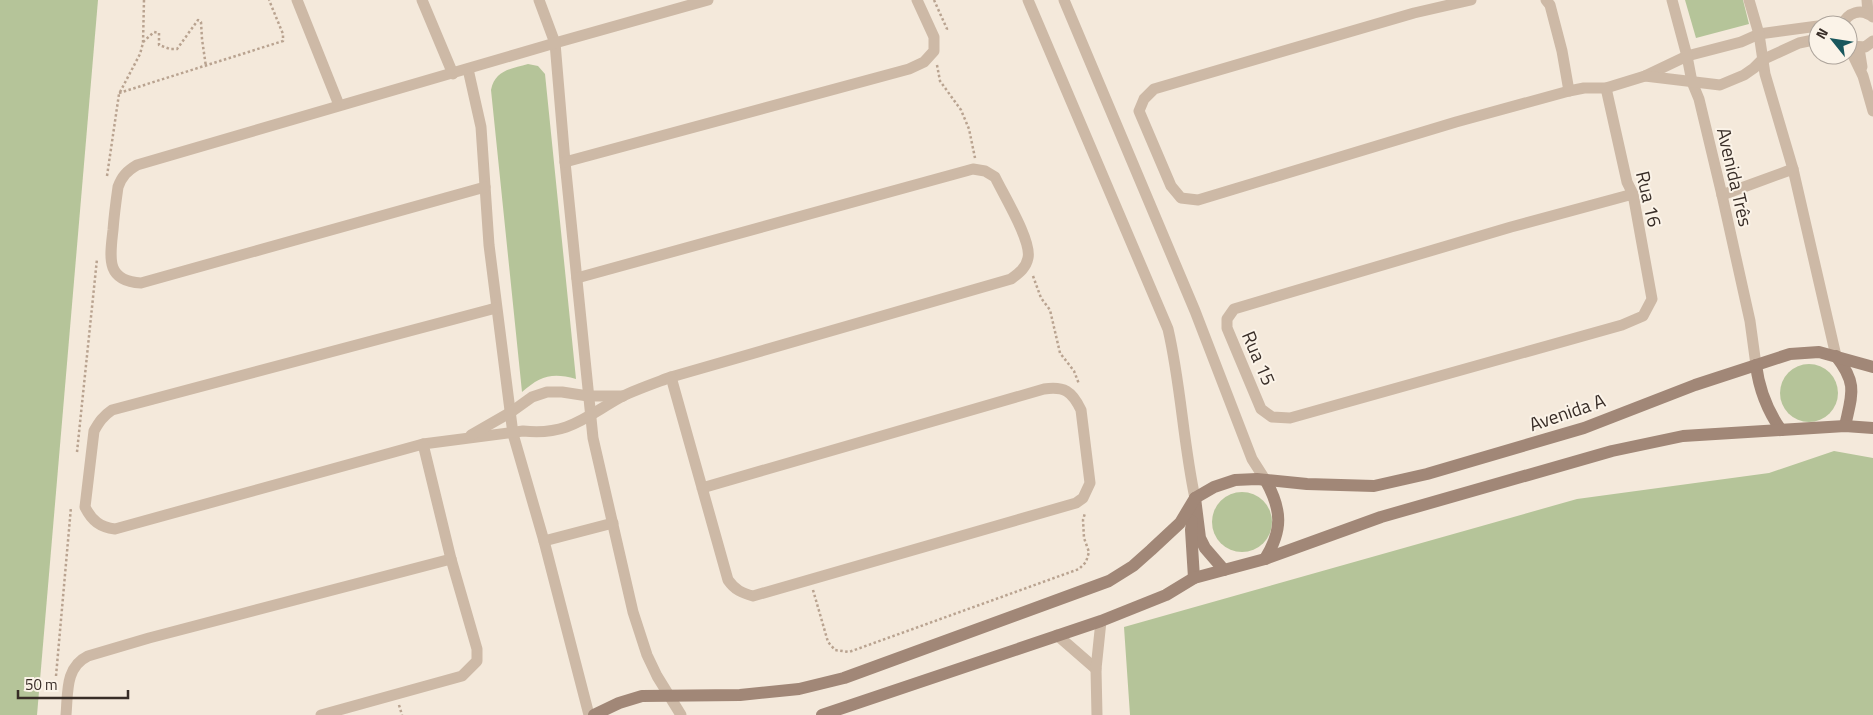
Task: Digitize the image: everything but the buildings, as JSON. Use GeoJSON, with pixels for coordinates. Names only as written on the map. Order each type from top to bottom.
{"type":"FeatureCollection","features":[{"type":"Feature","properties":{"kind":"main road","name":"Avenida A"},"geometry":{"type":"LineString","coordinates":[[1266,481],[1374,486],[1427,474],[1584,428],[1696,385],[1798,352],[1818,352],[1873,367]]}},
{"type":"Feature","properties":{"kind":"main road"},"geometry":{"type":"LineString","coordinates":[[1836,356],[1846,368],[1852,390],[1844,426]]}},
{"type":"Feature","properties":{"kind":"main road"},"geometry":{"type":"LineString","coordinates":[[1756,365],[1762,394],[1770,414],[1781,430]]}},
{"type":"Feature","properties":{"kind":"main road"},"geometry":{"type":"LineString","coordinates":[[822,715],[1101,621],[1166,595],[1194,578],[1265,559],[1381,517],[1612,451],[1683,436],[1844,426],[1873,428]]}},
{"type":"Feature","properties":{"kind":"main road"},"geometry":{"type":"LineString","coordinates":[[594,715],[619,703],[642,696],[740,695],[799,689],[844,678],[1109,582],[1133,566],[1180,523],[1195,498],[1214,487],[1234,480],[1266,481],[1278,510],[1279,521],[1276,536],[1265,559]]}},
{"type":"Feature","properties":{"kind":"main road"},"geometry":{"type":"LineString","coordinates":[[1195,498],[1200,538],[1205,548],[1224,570]]}},
{"type":"Feature","properties":{"kind":"main road"},"geometry":{"type":"LineString","coordinates":[[1194,578],[1191,530],[1195,498]]}},
{"type":"Feature","properties":{"kind":"street"},"geometry":{"type":"LineString","coordinates":[[297,0],[339,105]]}},
{"type":"Feature","properties":{"kind":"street"},"geometry":{"type":"LineString","coordinates":[[422,0],[453,74]]}},
{"type":"Feature","properties":{"kind":"street"},"geometry":{"type":"LineString","coordinates":[[539,0],[555,42],[565,162],[593,438],[633,612],[656,676],[681,715]]}},
{"type":"Feature","properties":{"kind":"street"},"geometry":{"type":"LineString","coordinates":[[485,187],[141,283],[133,282],[118,274],[110,258],[118,187],[122,177],[128,170],[137,165],[339,105],[453,74],[670,5],[708,0]]}},
{"type":"Feature","properties":{"kind":"street"},"geometry":{"type":"LineString","coordinates":[[565,162],[909,69],[924,62],[934,52],[934,37],[917,0]]}},
{"type":"Feature","properties":{"kind":"street"},"geometry":{"type":"LineString","coordinates":[[1028,0],[1168,328],[1174,353],[1188,466],[1195,498]]}},
{"type":"Feature","properties":{"kind":"street"},"geometry":{"type":"LineString","coordinates":[[1064,0],[1195,311],[1252,459],[1266,481]]}},
{"type":"Feature","properties":{"kind":"street"},"geometry":{"type":"LineString","coordinates":[[1471,0],[1414,13],[1154,88],[1144,99],[1139,111],[1171,186],[1182,198],[1198,200],[1456,122],[1568,91],[1584,88],[1606,88],[1645,76],[1687,56],[1742,42],[1759,34],[1808,27]]}},
{"type":"Feature","properties":{"kind":"street"},"geometry":{"type":"LineString","coordinates":[[1546,0],[1550,5],[1562,51],[1568,91]]}},
{"type":"Feature","properties":{"kind":"street","name":"Avenida Três"},"geometry":{"type":"LineString","coordinates":[[1672,0],[1692,82],[1699,99],[1722,195],[1750,321],[1756,365]]}},
{"type":"Feature","properties":{"kind":"street"},"geometry":{"type":"LineString","coordinates":[[1749,0],[1759,34],[1762,60],[1793,169],[1836,356]]}},
{"type":"Feature","properties":{"kind":"street"},"geometry":{"type":"LineString","coordinates":[[1855,12],[1858,0]]}},
{"type":"Feature","properties":{"kind":"street"},"geometry":{"type":"LineString","coordinates":[[1848,15],[1855,12],[1871,16],[1867,0]]}},
{"type":"Feature","properties":{"kind":"street"},"geometry":{"type":"LineString","coordinates":[[1858,46],[1865,47],[1873,41]]}},
{"type":"Feature","properties":{"kind":"street"},"geometry":{"type":"LineString","coordinates":[[1645,76],[1720,85],[1744,75],[1762,60],[1808,42]]}},
{"type":"Feature","properties":{"kind":"street"},"geometry":{"type":"LineString","coordinates":[[1858,62],[1873,111]]}},
{"type":"Feature","properties":{"kind":"street"},"geometry":{"type":"LineString","coordinates":[[468,69],[481,127],[489,245],[513,434],[544,541],[589,715]]}},
{"type":"Feature","properties":{"kind":"street","name":"Rua 16"},"geometry":{"type":"LineString","coordinates":[[1606,88],[1627,182],[1633,194],[1652,298],[1643,316]]}},
{"type":"Feature","properties":{"kind":"street"},"geometry":{"type":"LineString","coordinates":[[1722,195],[1793,169]]}},
{"type":"Feature","properties":{"kind":"street"},"geometry":{"type":"LineString","coordinates":[[496,308],[112,410],[98,423],[94,431],[85,507],[89,516],[96,523],[115,529],[423,444],[468,437],[513,434],[523,431],[535,433],[560,431],[623,396],[671,377],[1011,278],[1022,270],[1028,257],[1027,242],[995,177],[985,171],[973,170],[577,278]]}},
{"type":"Feature","properties":{"kind":"street","name":"Rua 15"},"geometry":{"type":"LineString","coordinates":[[1633,194],[1502,230],[1234,309],[1227,319],[1227,328],[1261,409],[1272,417],[1290,418],[1622,325],[1643,316]]}},
{"type":"Feature","properties":{"kind":"street"},"geometry":{"type":"LineString","coordinates":[[671,377],[702,488],[728,580],[734,588],[743,594],[752,596],[1076,504],[1083,498],[1090,484],[1081,410],[1077,401],[1069,392],[1057,387],[1044,389],[702,488]]}},
{"type":"Feature","properties":{"kind":"street"},"geometry":{"type":"LineString","coordinates":[[468,437],[511,412],[532,397],[547,392],[588,396],[623,396]]}},
{"type":"Feature","properties":{"kind":"street"},"geometry":{"type":"LineString","coordinates":[[321,715],[462,676],[477,660],[477,649],[451,559],[423,444]]}},
{"type":"Feature","properties":{"kind":"street"},"geometry":{"type":"LineString","coordinates":[[544,541],[612,523]]}},
{"type":"Feature","properties":{"kind":"street"},"geometry":{"type":"LineString","coordinates":[[66,715],[72,670],[81,660],[88,656],[149,638],[451,559]]}},
{"type":"Feature","properties":{"kind":"street"},"geometry":{"type":"LineString","coordinates":[[1097,715],[1096,670],[1101,621]]}},
{"type":"Feature","properties":{"kind":"street"},"geometry":{"type":"LineString","coordinates":[[1057,635],[1096,670]]}},
{"type":"Feature","properties":{"kind":"path"},"geometry":{"type":"LineString","coordinates":[[107,180],[118,94],[140,54],[143,43],[144,0]]}},
{"type":"Feature","properties":{"kind":"path"},"geometry":{"type":"LineString","coordinates":[[118,94],[283,41],[283,34],[269,0]]}},
{"type":"Feature","properties":{"kind":"path"},"geometry":{"type":"LineString","coordinates":[[143,43],[154,32],[159,33],[159,45],[170,49],[177,49],[198,20],[201,22],[206,66]]}},
{"type":"Feature","properties":{"kind":"path"},"geometry":{"type":"LineString","coordinates":[[934,52],[940,81],[961,110],[969,129],[976,161]]}},
{"type":"Feature","properties":{"kind":"path"},"geometry":{"type":"LineString","coordinates":[[76,458],[97,256]]}},
{"type":"Feature","properties":{"kind":"path"},"geometry":{"type":"LineString","coordinates":[[1033,268],[1033,276],[1041,298],[1050,310],[1060,353],[1074,371],[1082,389]]}},
{"type":"Feature","properties":{"kind":"path"},"geometry":{"type":"LineString","coordinates":[[55,685],[71,507]]}},
{"type":"Feature","properties":{"kind":"path"},"geometry":{"type":"LineString","coordinates":[[810,579],[828,642],[835,650],[849,652],[1079,568],[1086,562],[1089,552],[1084,538],[1083,520],[1087,508]]}},
{"type":"Feature","properties":{"kind":"green space"},"geometry":{"type":"Polygon","coordinates":[[[0,0],[98,0],[37,715],[0,715],[0,0]]]}},
{"type":"Feature","properties":{"kind":"green space"},"geometry":{"type":"Polygon","coordinates":[[[1685,0],[1743,0],[1749,24],[1696,38],[1685,0]]]}},
{"type":"Feature","properties":{"kind":"green space"},"geometry":{"type":"Polygon","coordinates":[[[528,64],[538,66],[545,74],[576,379],[560,376],[547,377],[535,382],[522,392],[491,90],[493,83],[500,74],[528,64]]]}},
{"type":"Feature","properties":{"kind":"green space"},"geometry":{"type":"Polygon","coordinates":[[[1809,364],[1825,369],[1833,377],[1838,393],[1833,409],[1825,417],[1809,422],[1793,417],[1785,409],[1780,393],[1785,377],[1793,369],[1809,364]]]}},
{"type":"Feature","properties":{"kind":"green space"},"geometry":{"type":"Polygon","coordinates":[[[1834,451],[1873,458],[1873,715],[1130,715],[1124,627],[1577,499],[1769,473],[1834,451]]]}},
{"type":"Feature","properties":{"kind":"green space"},"geometry":{"type":"Polygon","coordinates":[[[1242,492],[1259,497],[1267,505],[1272,522],[1267,539],[1259,547],[1242,552],[1225,547],[1217,539],[1212,522],[1217,505],[1225,497],[1242,492]]]}}]}
